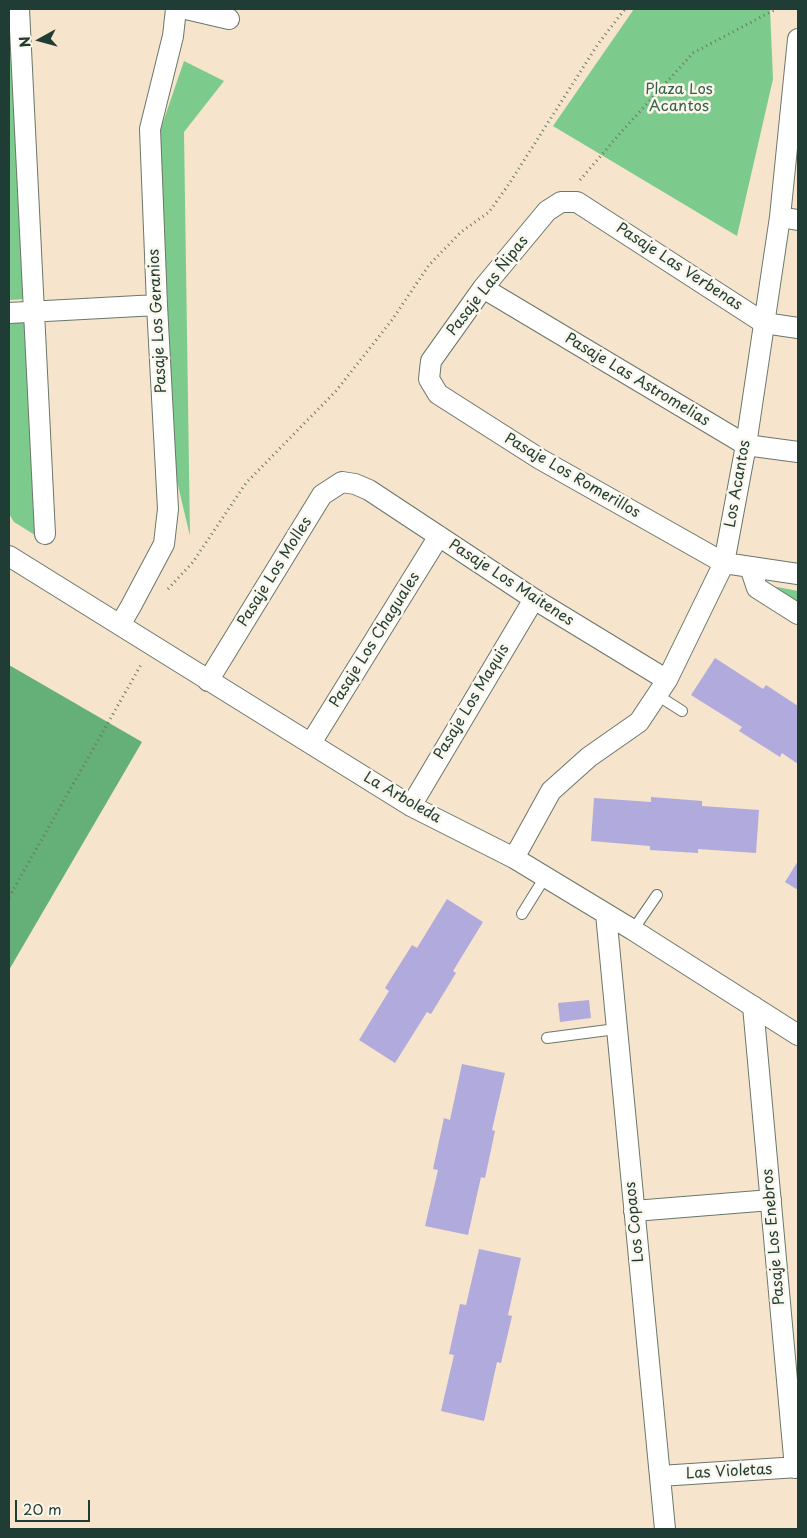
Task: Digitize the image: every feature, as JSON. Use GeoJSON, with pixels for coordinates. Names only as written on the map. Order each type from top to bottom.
{"type":"FeatureCollection","features":[{"type":"Feature","properties":{"kind":"street"},"geometry":{"type":"LineString","coordinates":[[19,9],[45,534]]}},
{"type":"Feature","properties":{"kind":"street","name":"Pasaje Los Geranios"},"geometry":{"type":"LineString","coordinates":[[120,625],[164,544],[168,509],[150,129],[173,36],[176,9]]}},
{"type":"Feature","properties":{"kind":"street"},"geometry":{"type":"LineString","coordinates":[[186,9],[230,18]]}},
{"type":"Feature","properties":{"kind":"street","name":"Los Acantos"},"geometry":{"type":"LineString","coordinates":[[514,858],[551,791],[589,757],[639,722],[662,688],[724,563],[746,445],[764,323],[789,218],[798,39]]}},
{"type":"Feature","properties":{"kind":"street","name":"Pasaje Las Ñipas"},"geometry":{"type":"LineString","coordinates":[[429,379],[431,361],[483,288],[547,211],[561,202]]}},
{"type":"Feature","properties":{"kind":"street","name":"Pasaje Las Verbenas"},"geometry":{"type":"LineString","coordinates":[[561,202],[577,202],[764,323],[798,328]]}},
{"type":"Feature","properties":{"kind":"street","name":"Pasaje Las Astromelias"},"geometry":{"type":"LineString","coordinates":[[483,288],[746,445],[798,452]]}},
{"type":"Feature","properties":{"kind":"street"},"geometry":{"type":"LineString","coordinates":[[9,313],[157,306]]}},
{"type":"Feature","properties":{"kind":"street","name":"Pasaje Los Romerillos"},"geometry":{"type":"LineString","coordinates":[[429,379],[438,394],[540,459],[724,563]]}},
{"type":"Feature","properties":{"kind":"street","name":"Pasaje Los Molles"},"geometry":{"type":"LineString","coordinates":[[208,681],[322,495],[342,482],[355,484]]}},
{"type":"Feature","properties":{"kind":"street","name":"Pasaje Los Maitenes"},"geometry":{"type":"LineString","coordinates":[[355,484],[369,490],[534,599],[662,688]]}},
{"type":"Feature","properties":{"kind":"street","name":"Pasaje Los Chaguales"},"geometry":{"type":"LineString","coordinates":[[311,743],[439,536]]}},
{"type":"Feature","properties":{"kind":"street","name":"La Arboleda"},"geometry":{"type":"LineString","coordinates":[[9,556],[411,806],[514,858],[633,930],[798,1035]]}},
{"type":"Feature","properties":{"kind":"street"},"geometry":{"type":"LineString","coordinates":[[724,563],[798,574]]}},
{"type":"Feature","properties":{"kind":"street"},"geometry":{"type":"LineString","coordinates":[[750,567],[757,588],[798,614]]}},
{"type":"Feature","properties":{"kind":"street","name":"Pasaje Los Maquis"},"geometry":{"type":"LineString","coordinates":[[411,806],[534,599]]}},
{"type":"Feature","properties":{"kind":"street","name":"Los Copaos"},"geometry":{"type":"LineString","coordinates":[[606,914],[665,1529]]}},
{"type":"Feature","properties":{"kind":"street","name":"Pasaje Los Enebros"},"geometry":{"type":"LineString","coordinates":[[754,1006],[797,1468]]}},
{"type":"Feature","properties":{"kind":"street"},"geometry":{"type":"LineString","coordinates":[[634,1211],[771,1200]]}},
{"type":"Feature","properties":{"kind":"street","name":"Las Violetas"},"geometry":{"type":"LineString","coordinates":[[660,1476],[797,1468]]}},
{"type":"Feature","properties":{"kind":"lane"},"geometry":{"type":"LineString","coordinates":[[662,688],[682,711]]}},
{"type":"Feature","properties":{"kind":"lane"},"geometry":{"type":"LineString","coordinates":[[522,914],[545,878]]}},
{"type":"Feature","properties":{"kind":"lane"},"geometry":{"type":"LineString","coordinates":[[633,930],[657,895]]}},
{"type":"Feature","properties":{"kind":"lane"},"geometry":{"type":"LineString","coordinates":[[547,1038],[616,1029]]}},
{"type":"Feature","properties":{"kind":"path"},"geometry":{"type":"LineString","coordinates":[[166,590],[192,562],[246,483],[336,391],[392,320],[429,265],[461,232],[489,212],[509,184],[598,44],[625,9]]}},
{"type":"Feature","properties":{"kind":"path"},"geometry":{"type":"LineString","coordinates":[[561,202],[623,130],[693,54],[776,9]]}},
{"type":"Feature","properties":{"kind":"path"},"geometry":{"type":"LineString","coordinates":[[9,897],[151,646]]}},
{"type":"Feature","properties":{"kind":"green space"},"geometry":{"type":"Polygon","coordinates":[[[9,9],[11,9],[27,299],[9,300],[9,9]]]}},
{"type":"Feature","properties":{"kind":"green space","name":"Plaza Los Acantos"},"geometry":{"type":"Polygon","coordinates":[[[634,9],[770,9],[773,79],[737,236],[553,126],[634,9]]]}},
{"type":"Feature","properties":{"kind":"green space"},"geometry":{"type":"Polygon","coordinates":[[[184,61],[224,81],[184,132],[190,536],[175,473],[160,131],[184,61]]]}},
{"type":"Feature","properties":{"kind":"green space"},"geometry":{"type":"Polygon","coordinates":[[[28,321],[38,537],[14,522],[9,514],[9,322],[28,321]]]}},
{"type":"Feature","properties":{"kind":"green space"},"geometry":{"type":"Polygon","coordinates":[[[772,586],[798,591],[798,603],[772,586]]]}},
{"type":"Feature","properties":{"kind":"green space"},"geometry":{"type":"Polygon","coordinates":[[[9,665],[142,742],[9,970],[9,665]]]}},
{"type":"Feature","properties":{"kind":"building"},"geometry":{"type":"Polygon","coordinates":[[[715,658],[763,689],[766,685],[798,706],[798,764],[782,753],[780,757],[739,731],[742,727],[691,695],[715,658]]]}},
{"type":"Feature","properties":{"kind":"building"},"geometry":{"type":"Polygon","coordinates":[[[651,797],[702,801],[702,806],[759,810],[756,853],[698,849],[698,853],[650,850],[650,846],[591,841],[594,798],[651,802],[651,797]]]}},
{"type":"Feature","properties":{"kind":"building"},"geometry":{"type":"Polygon","coordinates":[[[798,861],[798,890],[785,882],[798,861]]]}},
{"type":"Feature","properties":{"kind":"building"},"geometry":{"type":"Polygon","coordinates":[[[447,899],[483,922],[453,971],[456,973],[431,1014],[427,1012],[395,1063],[359,1040],[389,991],[385,988],[412,945],[417,948],[447,899]]]}},
{"type":"Feature","properties":{"kind":"building"},"geometry":{"type":"Polygon","coordinates":[[[589,1000],[591,1018],[560,1022],[558,1003],[589,1000]]]}},
{"type":"Feature","properties":{"kind":"building"},"geometry":{"type":"Polygon","coordinates":[[[462,1064],[505,1073],[492,1130],[495,1131],[485,1178],[481,1177],[468,1235],[425,1226],[438,1170],[433,1169],[444,1118],[450,1120],[462,1064]]]}},
{"type":"Feature","properties":{"kind":"building"},"geometry":{"type":"Polygon","coordinates":[[[479,1249],[521,1258],[508,1315],[512,1316],[501,1363],[497,1362],[484,1421],[441,1411],[454,1355],[449,1354],[460,1304],[466,1305],[479,1249]]]}}]}
